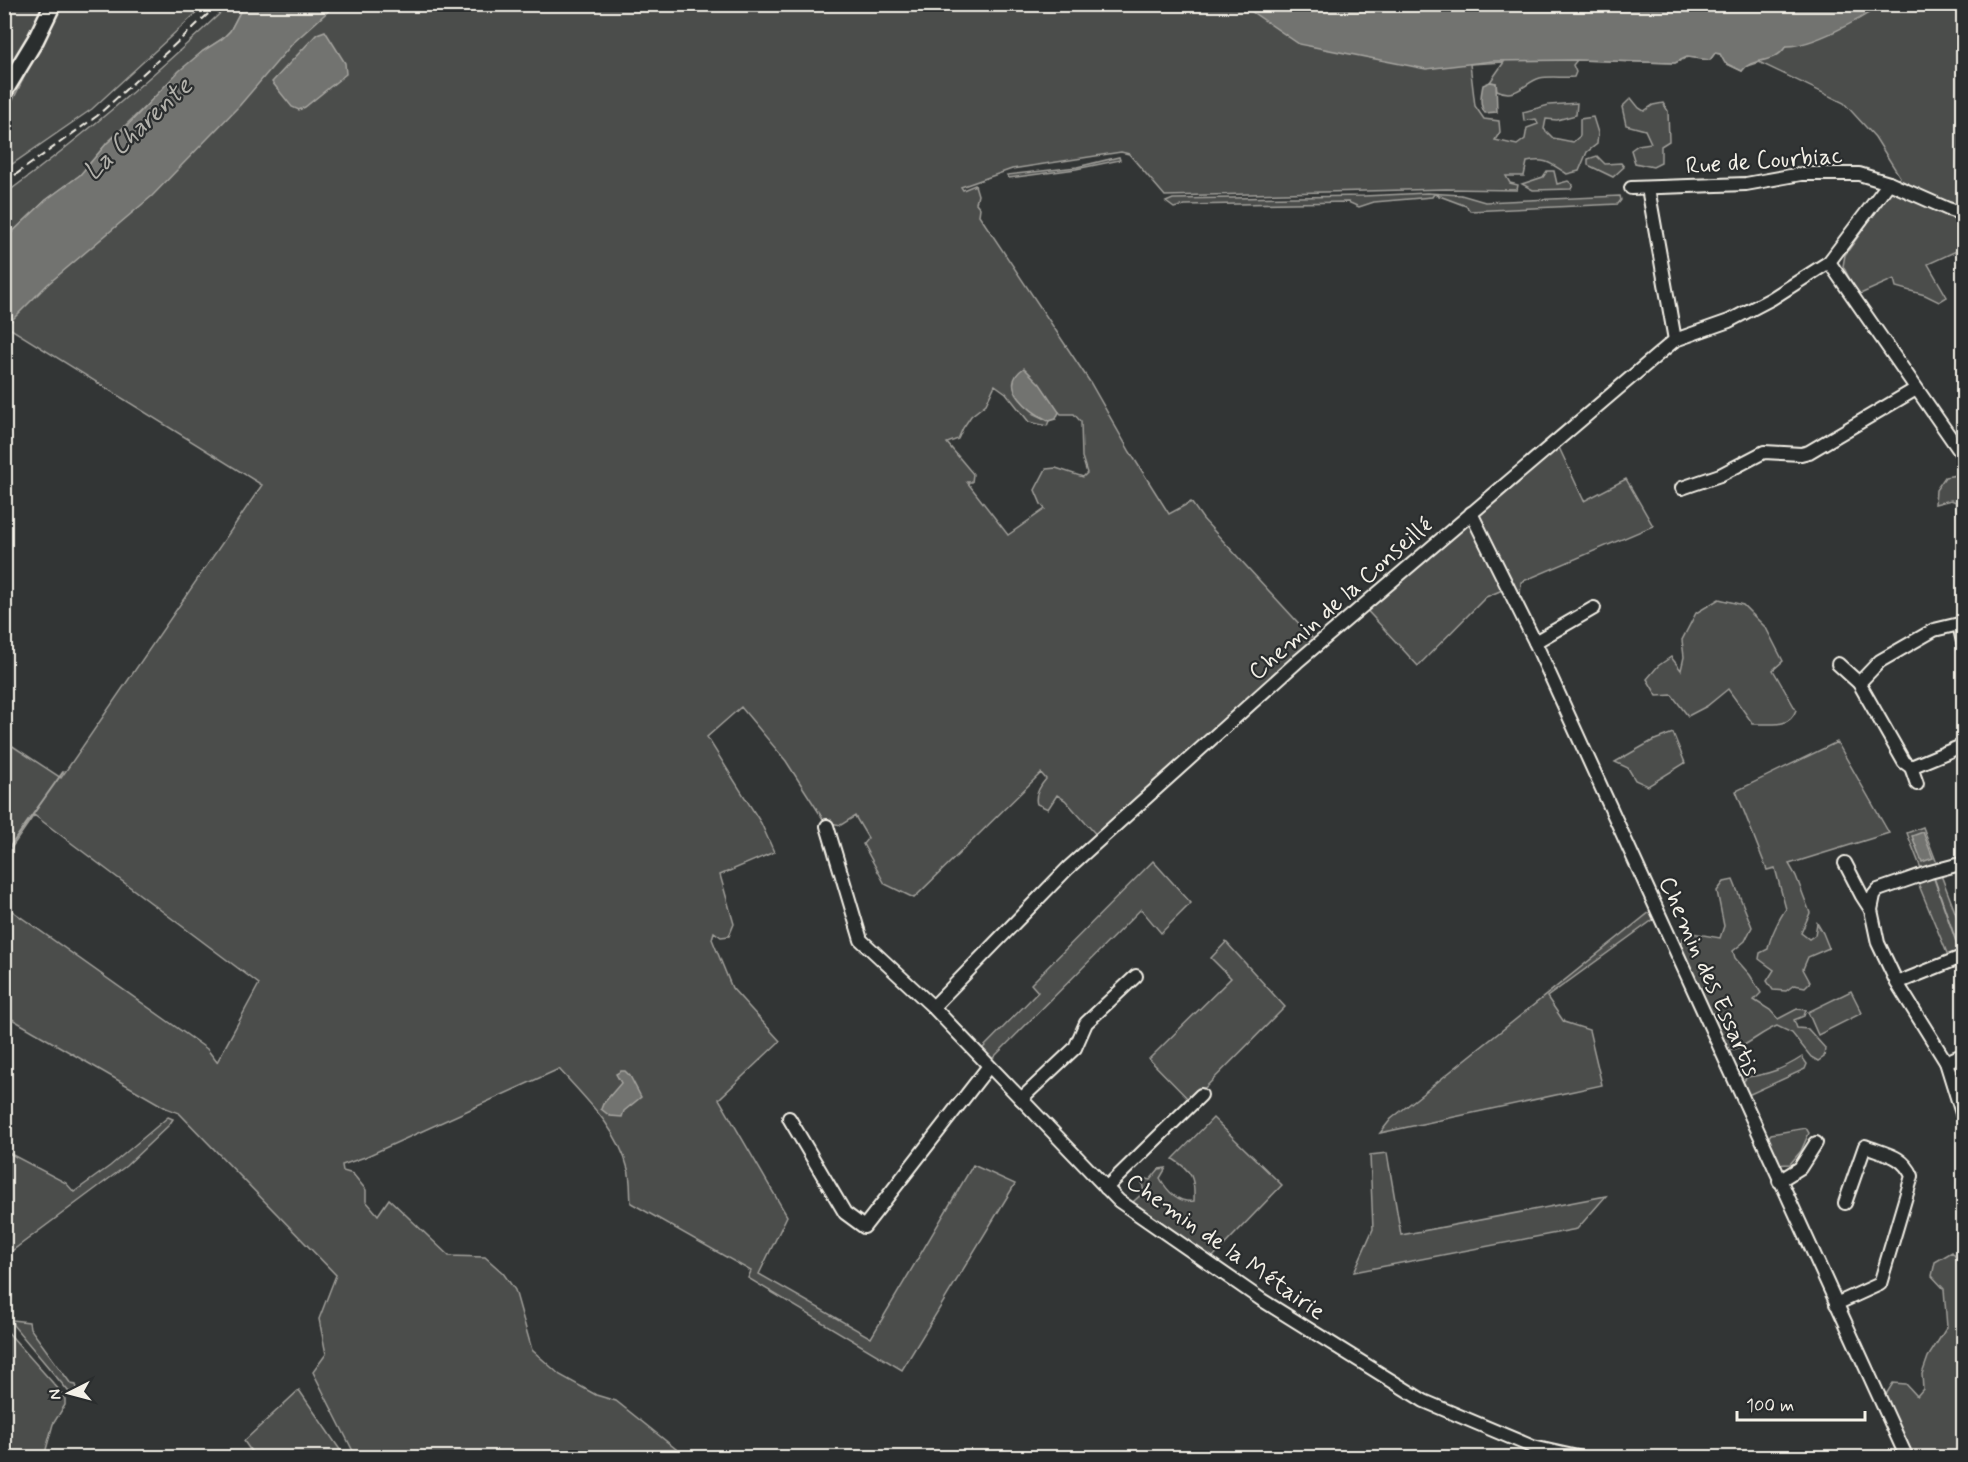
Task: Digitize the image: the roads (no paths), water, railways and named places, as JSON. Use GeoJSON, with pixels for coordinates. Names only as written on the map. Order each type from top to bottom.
{"type":"FeatureCollection","features":[{"type":"Feature","properties":{"kind":"main road"},"geometry":{"type":"LineString","coordinates":[[4,92],[36,39],[53,4]]}},
{"type":"Feature","properties":{"kind":"street","name":"Rue de Courbiac"},"geometry":{"type":"LineString","coordinates":[[1631,188],[1746,184],[1802,174],[1859,174],[1889,183],[1964,214]]}},
{"type":"Feature","properties":{"kind":"street"},"geometry":{"type":"LineString","coordinates":[[1648,188],[1675,340],[1733,319],[1771,299],[1829,262],[1889,183]]}},
{"type":"Feature","properties":{"kind":"street"},"geometry":{"type":"LineString","coordinates":[[1829,262],[1964,457]]}},
{"type":"Feature","properties":{"kind":"street","name":"Chemin de la Conseillé"},"geometry":{"type":"LineString","coordinates":[[933,1007],[1068,868],[1297,662],[1675,340]]}},
{"type":"Feature","properties":{"kind":"street"},"geometry":{"type":"LineString","coordinates":[[1682,488],[1720,475],[1764,452],[1801,454],[1809,452],[1917,389]]}},
{"type":"Feature","properties":{"kind":"street","name":"Chemin des Essartis"},"geometry":{"type":"LineString","coordinates":[[1471,513],[1535,642],[1907,1458]]}},
{"type":"Feature","properties":{"kind":"street"},"geometry":{"type":"LineString","coordinates":[[1535,642],[1594,608]]}},
{"type":"Feature","properties":{"kind":"street"},"geometry":{"type":"LineString","coordinates":[[1859,682],[1880,662],[1934,630],[1961,622],[1964,647]]}},
{"type":"Feature","properties":{"kind":"street"},"geometry":{"type":"LineString","coordinates":[[1838,664],[1859,682],[1904,762],[1911,767],[1917,784]]}},
{"type":"Feature","properties":{"kind":"street"},"geometry":{"type":"LineString","coordinates":[[1911,767],[1964,745]]}},
{"type":"Feature","properties":{"kind":"street","name":"Chemin de la Métairie"},"geometry":{"type":"LineString","coordinates":[[827,826],[861,940],[933,1007],[1119,1202],[1262,1300],[1424,1401],[1533,1447],[1582,1458]]}},
{"type":"Feature","properties":{"kind":"street"},"geometry":{"type":"LineString","coordinates":[[1845,863],[1871,910],[1878,943],[1897,984],[1946,1062],[1964,1120]]}},
{"type":"Feature","properties":{"kind":"street"},"geometry":{"type":"LineString","coordinates":[[1871,910],[1874,895],[1878,890],[1964,863]]}},
{"type":"Feature","properties":{"kind":"street"},"geometry":{"type":"LineString","coordinates":[[1897,984],[1964,956]]}},
{"type":"Feature","properties":{"kind":"street"},"geometry":{"type":"LineString","coordinates":[[1022,1100],[1075,1048],[1086,1023],[1136,976]]}},
{"type":"Feature","properties":{"kind":"street"},"geometry":{"type":"LineString","coordinates":[[1946,1062],[1964,1054]]}},
{"type":"Feature","properties":{"kind":"street"},"geometry":{"type":"LineString","coordinates":[[789,1118],[845,1213],[864,1227],[989,1066]]}},
{"type":"Feature","properties":{"kind":"street"},"geometry":{"type":"LineString","coordinates":[[1106,1188],[1201,1095]]}},
{"type":"Feature","properties":{"kind":"street"},"geometry":{"type":"LineString","coordinates":[[1779,1181],[1800,1168],[1816,1143]]}},
{"type":"Feature","properties":{"kind":"street"},"geometry":{"type":"LineString","coordinates":[[1836,1304],[1880,1284],[1912,1176],[1907,1164],[1865,1146],[1845,1203]]}},
{"type":"Feature","properties":{"kind":"water","name":"La Charente"},"geometry":{"type":"Polygon","coordinates":[[[247,5],[335,5],[293,43],[240,105],[152,196],[48,284],[5,327],[5,239],[46,200],[80,175],[107,143],[125,128],[179,71],[222,39],[247,5]]]}},
{"type":"Feature","properties":{"kind":"water"},"geometry":{"type":"Polygon","coordinates":[[[1242,5],[1881,5],[1835,31],[1809,42],[1786,46],[1775,56],[1746,66],[1742,71],[1725,63],[1720,54],[1715,53],[1710,60],[1687,57],[1675,63],[1577,60],[1493,61],[1426,69],[1299,44],[1242,5]]]}},
{"type":"Feature","properties":{"kind":"water"},"geometry":{"type":"Polygon","coordinates":[[[325,31],[345,63],[346,74],[299,110],[292,107],[272,82],[317,34],[325,31]]]}},
{"type":"Feature","properties":{"kind":"water"},"geometry":{"type":"Polygon","coordinates":[[[1490,82],[1496,83],[1497,112],[1485,113],[1481,103],[1483,85],[1490,82]]]}},
{"type":"Feature","properties":{"kind":"water"},"geometry":{"type":"Polygon","coordinates":[[[1024,368],[1040,384],[1059,412],[1056,419],[1049,421],[1034,412],[1019,398],[1014,383],[1016,375],[1024,368]]]}},
{"type":"Feature","properties":{"kind":"water"},"geometry":{"type":"Polygon","coordinates":[[[1923,832],[1933,858],[1922,862],[1912,836],[1923,832]]]}},
{"type":"Feature","properties":{"kind":"water"},"geometry":{"type":"Polygon","coordinates":[[[625,1071],[630,1076],[641,1097],[624,1111],[622,1117],[610,1116],[601,1109],[621,1083],[616,1074],[625,1071]]]}},
{"type":"Feature","properties":{"kind":"waterway"},"geometry":{"type":"LineString","coordinates":[[4,855],[63,772]]}},
{"type":"Feature","properties":{"kind":"waterway"},"geometry":{"type":"LineString","coordinates":[[1934,878],[1957,944]]}},
{"type":"Feature","properties":{"kind":"railway"},"geometry":{"type":"LineString","coordinates":[[4,183],[97,116],[219,4]]}}]}
